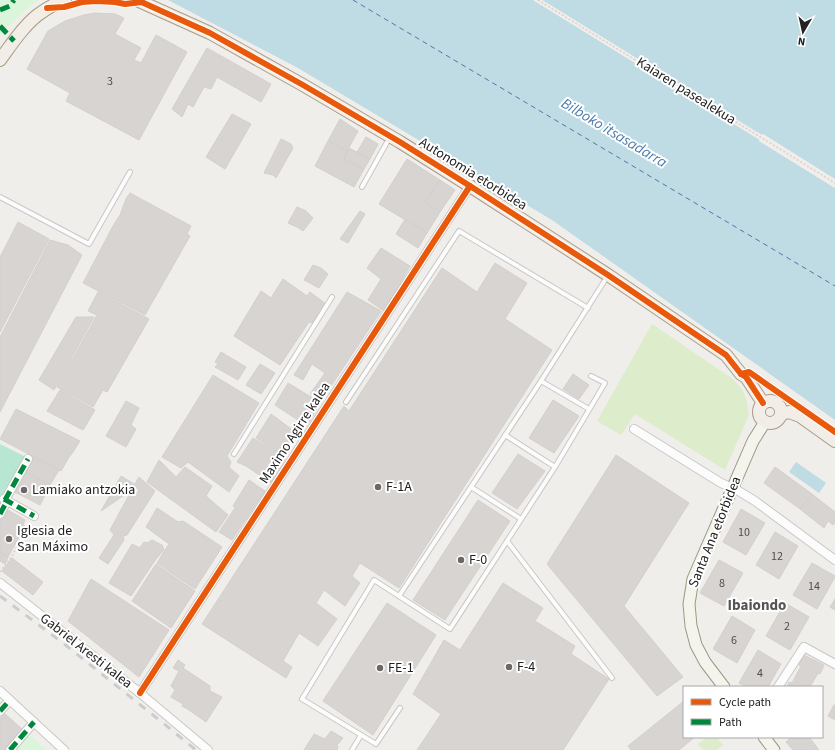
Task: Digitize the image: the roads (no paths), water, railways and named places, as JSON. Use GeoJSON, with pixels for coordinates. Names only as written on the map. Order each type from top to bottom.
{"type":"FeatureCollection","features":[{"type":"Feature","properties":{"kind":"main road"},"geometry":{"type":"LineString","coordinates":[[0,60],[24,28],[40,12],[64,0]]}},
{"type":"Feature","properties":{"kind":"main road","name":"Autonomia etorbidea"},"geometry":{"type":"LineString","coordinates":[[139,1],[217,37],[303,85],[470,186],[608,275],[726,355],[746,378],[763,403]]}},
{"type":"Feature","properties":{"kind":"main road"},"geometry":{"type":"LineString","coordinates":[[769,400],[780,406],[782,411],[781,414],[780,418],[775,422],[765,422],[762,420],[759,409],[763,403],[769,400]]}},
{"type":"Feature","properties":{"kind":"main road"},"geometry":{"type":"LineString","coordinates":[[781,414],[789,412],[800,416],[835,441]]}},
{"type":"Feature","properties":{"kind":"street","name":"Maximo Agirre kalea"},"geometry":{"type":"LineString","coordinates":[[140,693],[470,186]]}},
{"type":"Feature","properties":{"kind":"street","name":"Santa Ana etorbidea"},"geometry":{"type":"LineString","coordinates":[[723,686],[705,662],[696,645],[691,626],[689,604],[693,579],[753,441],[765,422]]}},
{"type":"Feature","properties":{"kind":"street"},"geometry":{"type":"LineString","coordinates":[[634,429],[721,483],[738,490],[835,560]]}},
{"type":"Feature","properties":{"kind":"street"},"geometry":{"type":"LineString","coordinates":[[0,514],[5,500],[28,459]]}},
{"type":"Feature","properties":{"kind":"street"},"geometry":{"type":"LineString","coordinates":[[5,500],[34,516]]}},
{"type":"Feature","properties":{"kind":"street","name":"Gabriel Aresti kalea"},"geometry":{"type":"LineString","coordinates":[[0,583],[140,693],[208,750]]}},
{"type":"Feature","properties":{"kind":"street"},"geometry":{"type":"LineString","coordinates":[[779,686],[804,647],[835,664]]}},
{"type":"Feature","properties":{"kind":"street"},"geometry":{"type":"LineString","coordinates":[[0,691],[64,750]]}},
{"type":"Feature","properties":{"kind":"street"},"geometry":{"type":"LineString","coordinates":[[0,711],[10,700]]}},
{"type":"Feature","properties":{"kind":"street"},"geometry":{"type":"LineString","coordinates":[[10,750],[34,722]]}},
{"type":"Feature","properties":{"kind":"street"},"geometry":{"type":"LineString","coordinates":[[765,738],[774,750]]}},
{"type":"Feature","properties":{"kind":"lane"},"geometry":{"type":"LineString","coordinates":[[362,186],[390,137]]}},
{"type":"Feature","properties":{"kind":"lane"},"geometry":{"type":"LineString","coordinates":[[0,197],[89,244],[130,172]]}},
{"type":"Feature","properties":{"kind":"lane"},"geometry":{"type":"LineString","coordinates":[[346,402],[459,231],[588,308]]}},
{"type":"Feature","properties":{"kind":"lane"},"geometry":{"type":"LineString","coordinates":[[399,596],[541,381],[608,275]]}},
{"type":"Feature","properties":{"kind":"lane"},"geometry":{"type":"LineString","coordinates":[[234,454],[332,298]]}},
{"type":"Feature","properties":{"kind":"lane"},"geometry":{"type":"LineString","coordinates":[[400,708],[376,744],[302,699],[374,580],[450,629],[555,467],[605,383],[591,376]]}},
{"type":"Feature","properties":{"kind":"lane"},"geometry":{"type":"LineString","coordinates":[[541,381],[589,409]]}},
{"type":"Feature","properties":{"kind":"lane"},"geometry":{"type":"LineString","coordinates":[[505,435],[555,467]]}},
{"type":"Feature","properties":{"kind":"lane"},"geometry":{"type":"LineString","coordinates":[[471,487],[521,519]]}},
{"type":"Feature","properties":{"kind":"lane"},"geometry":{"type":"LineString","coordinates":[[507,541],[612,678]]}},
{"type":"Feature","properties":{"kind":"lane"},"geometry":{"type":"LineString","coordinates":[[352,750],[361,735]]}},
{"type":"Feature","properties":{"kind":"water","name":"Bilboko itsasadarra"},"geometry":{"type":"Polygon","coordinates":[[[168,0],[533,0],[760,140],[759,141],[835,188],[835,420],[552,220],[298,68],[168,0]]]}},
{"type":"Feature","properties":{"kind":"water"},"geometry":{"type":"Polygon","coordinates":[[[542,0],[835,0],[835,180],[763,134],[762,136],[542,0]]]}},
{"type":"Feature","properties":{"kind":"water"},"geometry":{"type":"Polygon","coordinates":[[[796,462],[826,483],[819,493],[789,472],[796,462]]]}},
{"type":"Feature","properties":{"kind":"railway"},"geometry":{"type":"LineString","coordinates":[[0,596],[63,643],[196,750]]}},
{"type":"Feature","properties":{"kind":"place","name":"F-1A"},"geometry":{"type":"Point","coordinates":[378,487]}},
{"type":"Feature","properties":{"kind":"place","name":"Lamiako antzokia"},"geometry":{"type":"Point","coordinates":[24,490]}},
{"type":"Feature","properties":{"kind":"place","name":"Iglesia de San Máximo"},"geometry":{"type":"Point","coordinates":[9,539]}},
{"type":"Feature","properties":{"kind":"place","name":"F-0"},"geometry":{"type":"Point","coordinates":[461,560]}},
{"type":"Feature","properties":{"kind":"place","name":"F-4"},"geometry":{"type":"Point","coordinates":[509,667]}},
{"type":"Feature","properties":{"kind":"place","name":"FE-1"},"geometry":{"type":"Point","coordinates":[380,668]}},
{"type":"Feature","properties":{"kind":"district","name":"Ibaiondo"},"geometry":{"type":"Point","coordinates":[757,605]}}]}
